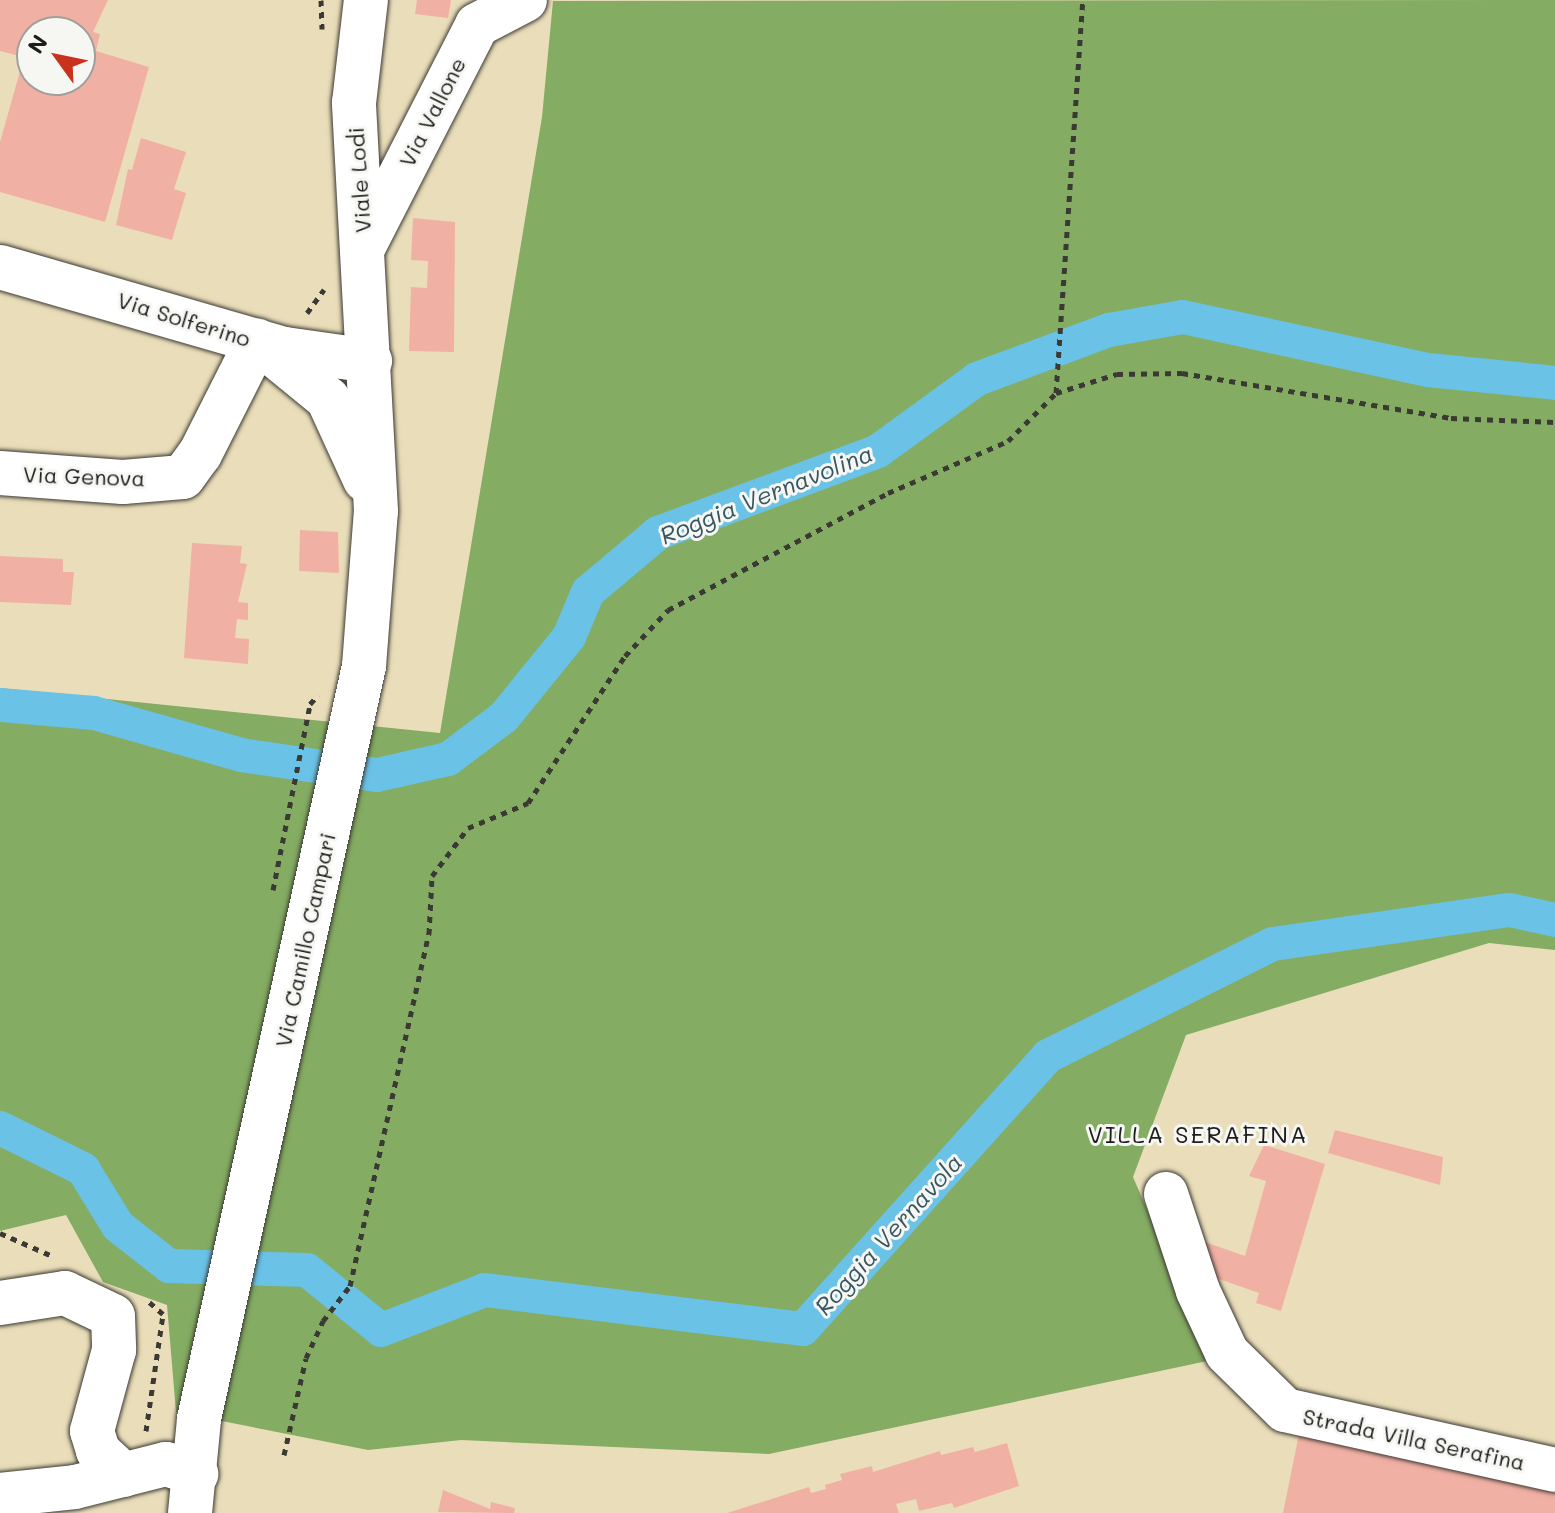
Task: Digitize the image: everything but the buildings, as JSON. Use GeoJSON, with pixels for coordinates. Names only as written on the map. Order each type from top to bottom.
{"type":"FeatureCollection","features":[{"type":"Feature","properties":{"kind":"street","name":"Viale Lodi"},"geometry":{"type":"LineString","coordinates":[[366,0],[354,103],[370,361]]}},
{"type":"Feature","properties":{"kind":"street","name":"Via Vallone"},"geometry":{"type":"LineString","coordinates":[[363,248],[477,25],[525,0]]}},
{"type":"Feature","properties":{"kind":"street","name":"Via Solferino"},"geometry":{"type":"LineString","coordinates":[[0,267],[257,341],[370,361]]}},
{"type":"Feature","properties":{"kind":"street","name":"Via Genova"},"geometry":{"type":"LineString","coordinates":[[0,473],[123,482],[183,477],[200,454],[257,341]]}},
{"type":"Feature","properties":{"kind":"street"},"geometry":{"type":"LineString","coordinates":[[257,341],[328,399],[376,511]]}},
{"type":"Feature","properties":{"kind":"street","name":"Via Camillo Campari"},"geometry":{"type":"LineString","coordinates":[[193,1494],[199,1419],[364,666],[376,511],[370,361]]}},
{"type":"Feature","properties":{"kind":"street","name":"Strada Villa Serafina"},"geometry":{"type":"LineString","coordinates":[[1166,1194],[1198,1291],[1227,1353],[1285,1410],[1555,1470]]}},
{"type":"Feature","properties":{"kind":"street"},"geometry":{"type":"LineString","coordinates":[[0,1303],[65,1293],[113,1316],[114,1350],[92,1431],[98,1451],[124,1475]]}},
{"type":"Feature","properties":{"kind":"street"},"geometry":{"type":"LineString","coordinates":[[0,1495],[75,1487],[166,1464],[193,1494]]}},
{"type":"Feature","properties":{"kind":"path"},"geometry":{"type":"LineString","coordinates":[[1056,393],[1083,0]]}},
{"type":"Feature","properties":{"kind":"path"},"geometry":{"type":"LineString","coordinates":[[284,1455],[306,1358],[323,1321],[350,1286],[429,934],[432,876],[468,828],[528,803],[625,656],[668,610],[862,506],[1008,441],[1056,393],[1117,374],[1182,373],[1451,418],[1555,422]]}},
{"type":"Feature","properties":{"kind":"green space"},"geometry":{"type":"Polygon","coordinates":[[[1555,0],[1555,950],[1489,943],[1186,1035],[1133,1177],[1212,1360],[769,1454],[461,1440],[368,1450],[176,1412],[167,1305],[103,1282],[66,1215],[0,1231],[0,688],[440,733],[542,117],[553,1],[1555,0]]]}},
{"type":"Feature","properties":{"kind":"waterway","name":"Roggia Vernavolina"},"geometry":{"type":"LineString","coordinates":[[0,705],[94,713],[241,755],[377,775],[448,759],[504,717],[569,637],[588,592],[658,533],[878,451],[977,379],[1109,330],[1183,317],[1428,370],[1555,383]]}},
{"type":"Feature","properties":{"kind":"waterway","name":"Roggia Vernavola"},"geometry":{"type":"LineString","coordinates":[[0,1128],[83,1169],[118,1226],[169,1266],[307,1270],[381,1330],[485,1290],[803,1329],[1048,1056],[1273,944],[1510,910],[1555,920]]}},
{"type":"Feature","properties":{"kind":"district","name":"VILLA SERAFINA"},"geometry":{"type":"Point","coordinates":[1198,1134]}}]}
